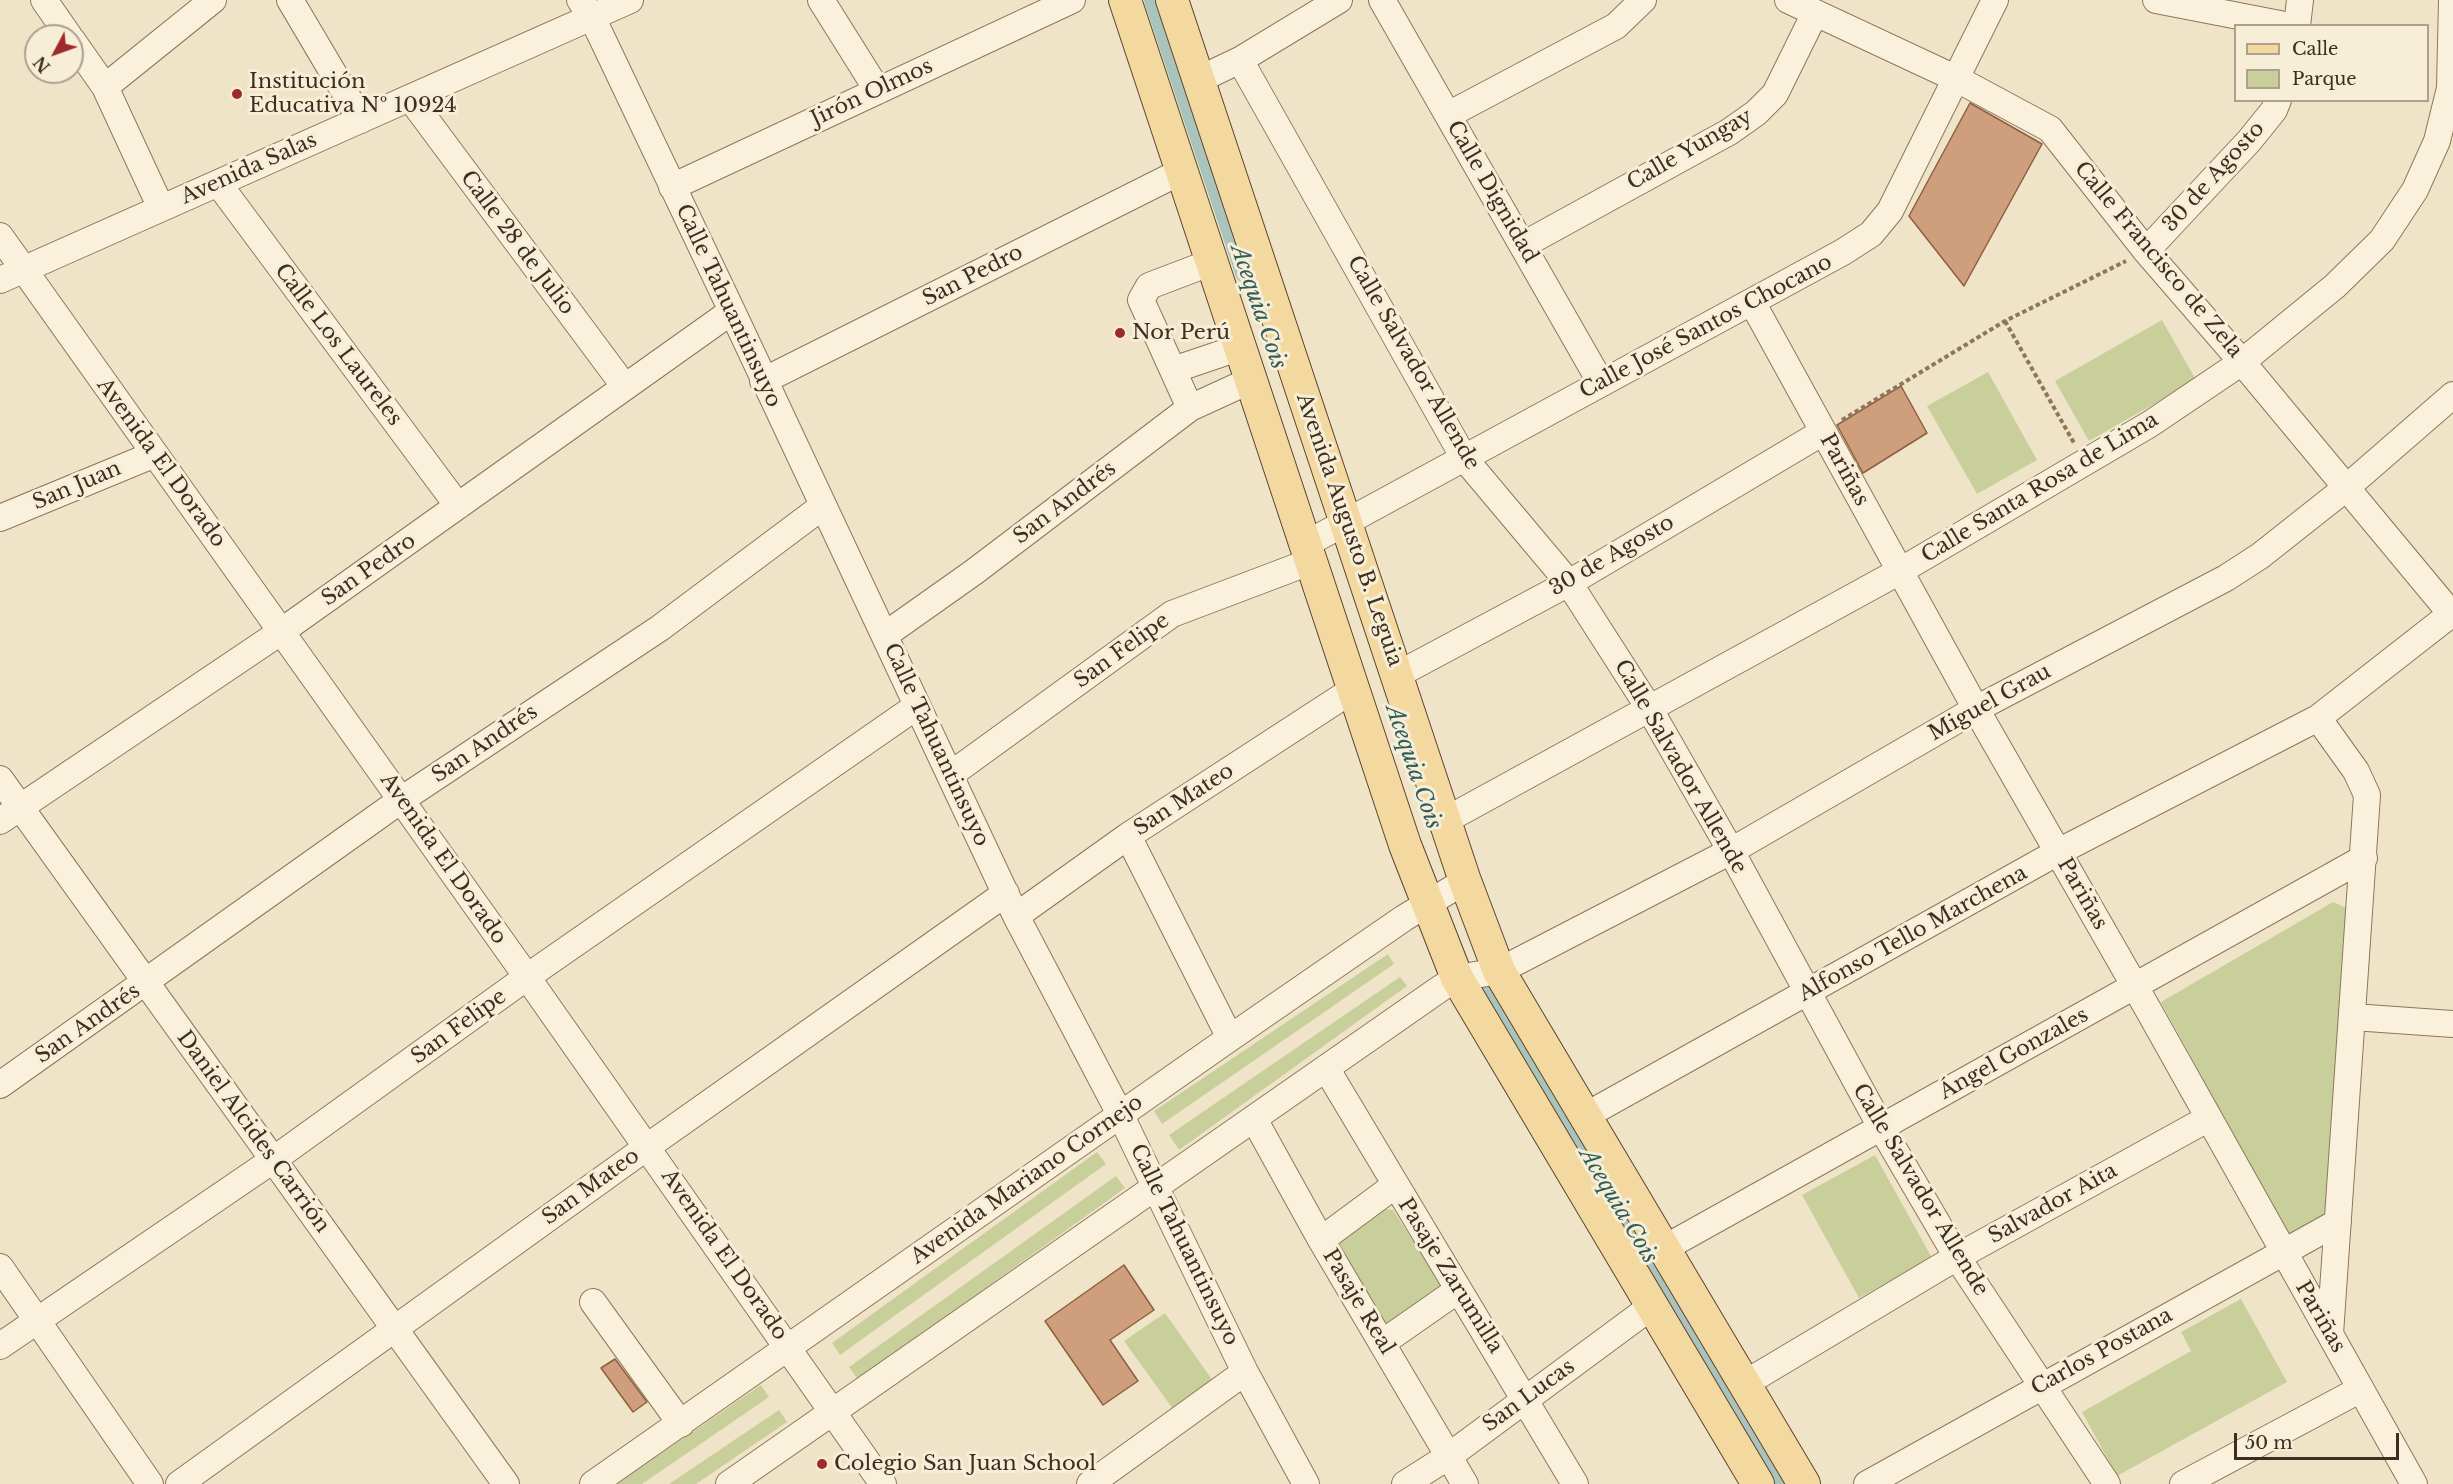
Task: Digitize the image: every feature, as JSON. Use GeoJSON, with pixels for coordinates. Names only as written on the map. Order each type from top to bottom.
{"type":"FeatureCollection","features":[{"type":"Feature","properties":{"kind":"main road","name":"Avenida Augusto B. Leguia"},"geometry":{"type":"LineString","coordinates":[[1125,0],[1354,689],[1427,903],[1458,978],[1758,1484]]}},
{"type":"Feature","properties":{"kind":"main road","name":"Avenida Augusto B. Leguia"},"geometry":{"type":"LineString","coordinates":[[1172,0],[1446,820],[1464,882],[1498,971],[1804,1484]]}},
{"type":"Feature","properties":{"kind":"street"},"geometry":{"type":"LineString","coordinates":[[44,0],[61,24]]}},
{"type":"Feature","properties":{"kind":"street"},"geometry":{"type":"LineString","coordinates":[[105,87],[213,0]]}},
{"type":"Feature","properties":{"kind":"street"},"geometry":{"type":"LineString","coordinates":[[291,0],[362,120]]}},
{"type":"Feature","properties":{"kind":"street","name":"Avenida Salas"},"geometry":{"type":"LineString","coordinates":[[0,280],[410,98],[586,9],[630,0]]}},
{"type":"Feature","properties":{"kind":"street"},"geometry":{"type":"LineString","coordinates":[[821,0],[878,91]]}},
{"type":"Feature","properties":{"kind":"street","name":"Jirón Olmos"},"geometry":{"type":"LineString","coordinates":[[672,186],[1072,0]]}},
{"type":"Feature","properties":{"kind":"street"},"geometry":{"type":"LineString","coordinates":[[1198,80],[1240,60],[1339,0]]}},
{"type":"Feature","properties":{"kind":"street","name":"Calle Dignidad"},"geometry":{"type":"LineString","coordinates":[[1383,0],[1601,383]]}},
{"type":"Feature","properties":{"kind":"street"},"geometry":{"type":"LineString","coordinates":[[1448,115],[1616,26],[1643,0]]}},
{"type":"Feature","properties":{"kind":"street","name":"Calle Francisco de Zela"},"geometry":{"type":"LineString","coordinates":[[1788,0],[1957,79],[2050,129],[2146,251],[2242,362],[2452,615]]}},
{"type":"Feature","properties":{"kind":"street","name":"Calle José Santos Chocano"},"geometry":{"type":"LineString","coordinates":[[1308,550],[1346,523],[1752,302],[1871,234],[1890,211],[1995,0]]}},
{"type":"Feature","properties":{"kind":"street"},"geometry":{"type":"LineString","coordinates":[[2156,0],[2280,24]]}},
{"type":"Feature","properties":{"kind":"street"},"geometry":{"type":"LineString","coordinates":[[2297,24],[2300,0]]}},
{"type":"Feature","properties":{"kind":"street","name":"Calle Santa Rosa de Lima"},"geometry":{"type":"LineString","coordinates":[[1446,820],[1900,571],[2150,424],[2242,362],[2335,286],[2382,240],[2415,190],[2437,141],[2450,88],[2452,0]]}},
{"type":"Feature","properties":{"kind":"street","name":"Calle Tahuantinsuyo"},"geometry":{"type":"LineString","coordinates":[[586,9],[732,311],[1011,904],[1121,1116],[1245,1372],[1306,1484]]}},
{"type":"Feature","properties":{"kind":"street","name":"Calle Yungay"},"geometry":{"type":"LineString","coordinates":[[1522,245],[1729,132],[1756,113],[1775,94],[1815,13]]}},
{"type":"Feature","properties":{"kind":"street"},"geometry":{"type":"LineString","coordinates":[[84,57],[105,87],[161,208]]}},
{"type":"Feature","properties":{"kind":"street","name":"Calle Salvador Allende"},"geometry":{"type":"LineString","coordinates":[[1240,60],[1464,458],[1569,583],[1649,708],[1731,851],[1881,1128],[1957,1257],[2040,1386],[2107,1484]]}},
{"type":"Feature","properties":{"kind":"street","name":"Calle 28 de Julio"},"geometry":{"type":"LineString","coordinates":[[410,98],[625,387]]}},
{"type":"Feature","properties":{"kind":"street","name":"30 de Agosto"},"geometry":{"type":"LineString","coordinates":[[2146,251],[2249,141],[2274,110],[2277,102]]}},
{"type":"Feature","properties":{"kind":"street","name":"San Pedro"},"geometry":{"type":"LineString","coordinates":[[764,381],[1182,171]]}},
{"type":"Feature","properties":{"kind":"street","name":"Calle Los Laureles"},"geometry":{"type":"LineString","coordinates":[[218,183],[458,506]]}},
{"type":"Feature","properties":{"kind":"street","name":"Avenida El Dorado"},"geometry":{"type":"LineString","coordinates":[[0,236],[527,977],[883,1484]]}},
{"type":"Feature","properties":{"kind":"street"},"geometry":{"type":"LineString","coordinates":[[1190,408],[1141,300],[1143,292],[1149,286],[1212,262]]}},
{"type":"Feature","properties":{"kind":"street","name":"Pariñas"},"geometry":{"type":"LineString","coordinates":[[1752,302],[1976,709],[2210,1118],[2414,1484]]}},
{"type":"Feature","properties":{"kind":"street","name":"San Pedro"},"geometry":{"type":"LineString","coordinates":[[10,813],[282,632],[732,311]]}},
{"type":"Feature","properties":{"kind":"street"},"geometry":{"type":"LineString","coordinates":[[1173,370],[1240,347]]}},
{"type":"Feature","properties":{"kind":"street","name":"San Andrés"},"geometry":{"type":"LineString","coordinates":[[885,635],[974,572],[1190,408],[1251,380]]}},
{"type":"Feature","properties":{"kind":"street","name":"Miguel Grau"},"geometry":{"type":"LineString","coordinates":[[1498,971],[1731,851],[1976,709],[2226,578],[2260,556],[2346,488],[2453,395]]}},
{"type":"Feature","properties":{"kind":"street","name":"30 de Agosto"},"geometry":{"type":"LineString","coordinates":[[1397,675],[1569,583],[1823,432]]}},
{"type":"Feature","properties":{"kind":"street","name":"San Juan"},"geometry":{"type":"LineString","coordinates":[[0,518],[155,454]]}},
{"type":"Feature","properties":{"kind":"street","name":"San Andrés"},"geometry":{"type":"LineString","coordinates":[[0,1085],[147,984],[401,800],[660,628],[823,506]]}},
{"type":"Feature","properties":{"kind":"street","name":"San Felipe"},"geometry":{"type":"LineString","coordinates":[[950,775],[1172,614],[1308,550]]}},
{"type":"Feature","properties":{"kind":"street","name":"Alfonso Tello Marchena"},"geometry":{"type":"LineString","coordinates":[[1584,1116],[2058,852],[2318,718],[2452,615]]}},
{"type":"Feature","properties":{"kind":"street","name":"San Mateo"},"geometry":{"type":"LineString","coordinates":[[179,1484],[647,1147],[1011,904],[1128,836],[1354,689]]}},
{"type":"Feature","properties":{"kind":"street","name":"San Felipe"},"geometry":{"type":"LineString","coordinates":[[0,1346],[273,1160],[527,977],[917,706]]}},
{"type":"Feature","properties":{"kind":"street"},"geometry":{"type":"LineString","coordinates":[[2318,718],[2356,771],[2367,795],[2330,1334]]}},
{"type":"Feature","properties":{"kind":"street","name":"Daniel Alcides Carrión"},"geometry":{"type":"LineString","coordinates":[[0,779],[10,813],[147,984],[506,1484]]}},
{"type":"Feature","properties":{"kind":"street"},"geometry":{"type":"LineString","coordinates":[[1128,836],[1230,1038]]}},
{"type":"Feature","properties":{"kind":"street","name":"Ángel Gonzales"},"geometry":{"type":"LineString","coordinates":[[1663,1249],[2364,858]]}},
{"type":"Feature","properties":{"kind":"street","name":"Avenida Mariano Cornejo"},"geometry":{"type":"LineString","coordinates":[[593,1484],[1230,1038],[1427,903],[1464,882]]}},
{"type":"Feature","properties":{"kind":"street"},"geometry":{"type":"LineString","coordinates":[[729,1484],[1458,978],[1498,971]]}},
{"type":"Feature","properties":{"kind":"street"},"geometry":{"type":"LineString","coordinates":[[2353,1017],[2453,1024]]}},
{"type":"Feature","properties":{"kind":"street","name":"Pasaje Zarumilla"},"geometry":{"type":"LineString","coordinates":[[1326,1068],[1394,1186],[1526,1399],[1575,1484]]}},
{"type":"Feature","properties":{"kind":"street","name":"Salvador Aita"},"geometry":{"type":"LineString","coordinates":[[1744,1383],[1957,1257],[2210,1118]]}},
{"type":"Feature","properties":{"kind":"street","name":"Pasaje Real"},"geometry":{"type":"LineString","coordinates":[[1254,1119],[1321,1240],[1465,1484]]}},
{"type":"Feature","properties":{"kind":"street"},"geometry":{"type":"LineString","coordinates":[[1321,1240],[1394,1186]]}},
{"type":"Feature","properties":{"kind":"street","name":"Carlos Postana"},"geometry":{"type":"LineString","coordinates":[[1867,1484],[2338,1221]]}},
{"type":"Feature","properties":{"kind":"street"},"geometry":{"type":"LineString","coordinates":[[0,1266],[150,1484]]}},
{"type":"Feature","properties":{"kind":"street"},"geometry":{"type":"LineString","coordinates":[[1382,1343],[1458,1290]]}},
{"type":"Feature","properties":{"kind":"street"},"geometry":{"type":"LineString","coordinates":[[593,1302],[681,1424]]}},
{"type":"Feature","properties":{"kind":"street","name":"San Lucas"},"geometry":{"type":"LineString","coordinates":[[1406,1484],[1449,1456],[1652,1306]]}},
{"type":"Feature","properties":{"kind":"street"},"geometry":{"type":"LineString","coordinates":[[1090,1484],[1245,1372]]}},
{"type":"Feature","properties":{"kind":"street"},"geometry":{"type":"LineString","coordinates":[[2183,1484],[2361,1389]]}},
{"type":"Feature","properties":{"kind":"path"},"geometry":{"type":"LineString","coordinates":[[1823,432],[2005,321],[2146,251]]}},
{"type":"Feature","properties":{"kind":"path"},"geometry":{"type":"LineString","coordinates":[[2005,321],[2085,462]]}},
{"type":"Feature","properties":{"kind":"green space"},"geometry":{"type":"Polygon","coordinates":[[[2162,320],[2196,380],[2089,441],[2055,381],[2162,320]]]}},
{"type":"Feature","properties":{"kind":"green space"},"geometry":{"type":"Polygon","coordinates":[[[1988,372],[2037,460],[1977,494],[1927,406],[1988,372]]]}},
{"type":"Feature","properties":{"kind":"green space"},"geometry":{"type":"Polygon","coordinates":[[[2333,902],[2349,909],[2327,1223],[2292,1241],[2161,1002],[2333,902]]]}},
{"type":"Feature","properties":{"kind":"green space"},"geometry":{"type":"Polygon","coordinates":[[[1388,954],[1394,964],[1162,1124],[1154,1111],[1388,954]]]}},
{"type":"Feature","properties":{"kind":"green space"},"geometry":{"type":"Polygon","coordinates":[[[1400,977],[1407,986],[1179,1150],[1169,1135],[1400,977]]]}},
{"type":"Feature","properties":{"kind":"green space"},"geometry":{"type":"Polygon","coordinates":[[[1097,1152],[1106,1164],[840,1355],[832,1343],[1097,1152]]]}},
{"type":"Feature","properties":{"kind":"green space"},"geometry":{"type":"Polygon","coordinates":[[[1875,1155],[1932,1258],[1859,1298],[1802,1195],[1875,1155]]]}},
{"type":"Feature","properties":{"kind":"green space"},"geometry":{"type":"Polygon","coordinates":[[[1116,1176],[1125,1188],[858,1380],[849,1367],[1116,1176]]]}},
{"type":"Feature","properties":{"kind":"green space"},"geometry":{"type":"Polygon","coordinates":[[[1386,1209],[1393,1210],[1444,1289],[1385,1330],[1338,1249],[1341,1241],[1386,1209]]]}},
{"type":"Feature","properties":{"kind":"green space"},"geometry":{"type":"Polygon","coordinates":[[[2241,1299],[2287,1382],[2117,1476],[2082,1412],[2191,1351],[2181,1332],[2241,1299]]]}},
{"type":"Feature","properties":{"kind":"green space"},"geometry":{"type":"Polygon","coordinates":[[[1165,1313],[1213,1381],[1173,1409],[1124,1341],[1165,1313]]]}},
{"type":"Feature","properties":{"kind":"green space"},"geometry":{"type":"Polygon","coordinates":[[[761,1385],[769,1397],[642,1484],[617,1484],[761,1385]]]}},
{"type":"Feature","properties":{"kind":"green space"},"geometry":{"type":"Polygon","coordinates":[[[779,1410],[787,1422],[696,1484],[669,1484],[779,1410]]]}},
{"type":"Feature","properties":{"kind":"building"},"geometry":{"type":"Polygon","coordinates":[[[1970,103],[2042,144],[1964,286],[1909,216],[1970,103]]]}},
{"type":"Feature","properties":{"kind":"building"},"geometry":{"type":"Polygon","coordinates":[[[1901,386],[1927,433],[1863,473],[1837,425],[1901,386]]]}},
{"type":"Feature","properties":{"kind":"building"},"geometry":{"type":"Polygon","coordinates":[[[1124,1265],[1154,1310],[1110,1340],[1138,1381],[1103,1405],[1045,1321],[1124,1265]]]}},
{"type":"Feature","properties":{"kind":"building"},"geometry":{"type":"Polygon","coordinates":[[[615,1359],[647,1402],[633,1412],[601,1368],[615,1359]]]}},
{"type":"Feature","properties":{"kind":"waterway","name":"Acequia Cois"},"geometry":{"type":"LineString","coordinates":[[1155,0],[1246,272]]}},
{"type":"Feature","properties":{"kind":"waterway","name":"Acequia Cois"},"geometry":{"type":"LineString","coordinates":[[1485,970],[1503,1014],[1783,1484]]}},
{"type":"Feature","properties":{"kind":"place","name":"Institución Educativa Nº 10924"},"geometry":{"type":"Point","coordinates":[237,94]}},
{"type":"Feature","properties":{"kind":"place","name":"Nor Perú"},"geometry":{"type":"Point","coordinates":[1120,333]}},
{"type":"Feature","properties":{"kind":"place","name":"Colegio San Juan School"},"geometry":{"type":"Point","coordinates":[822,1464]}}]}
